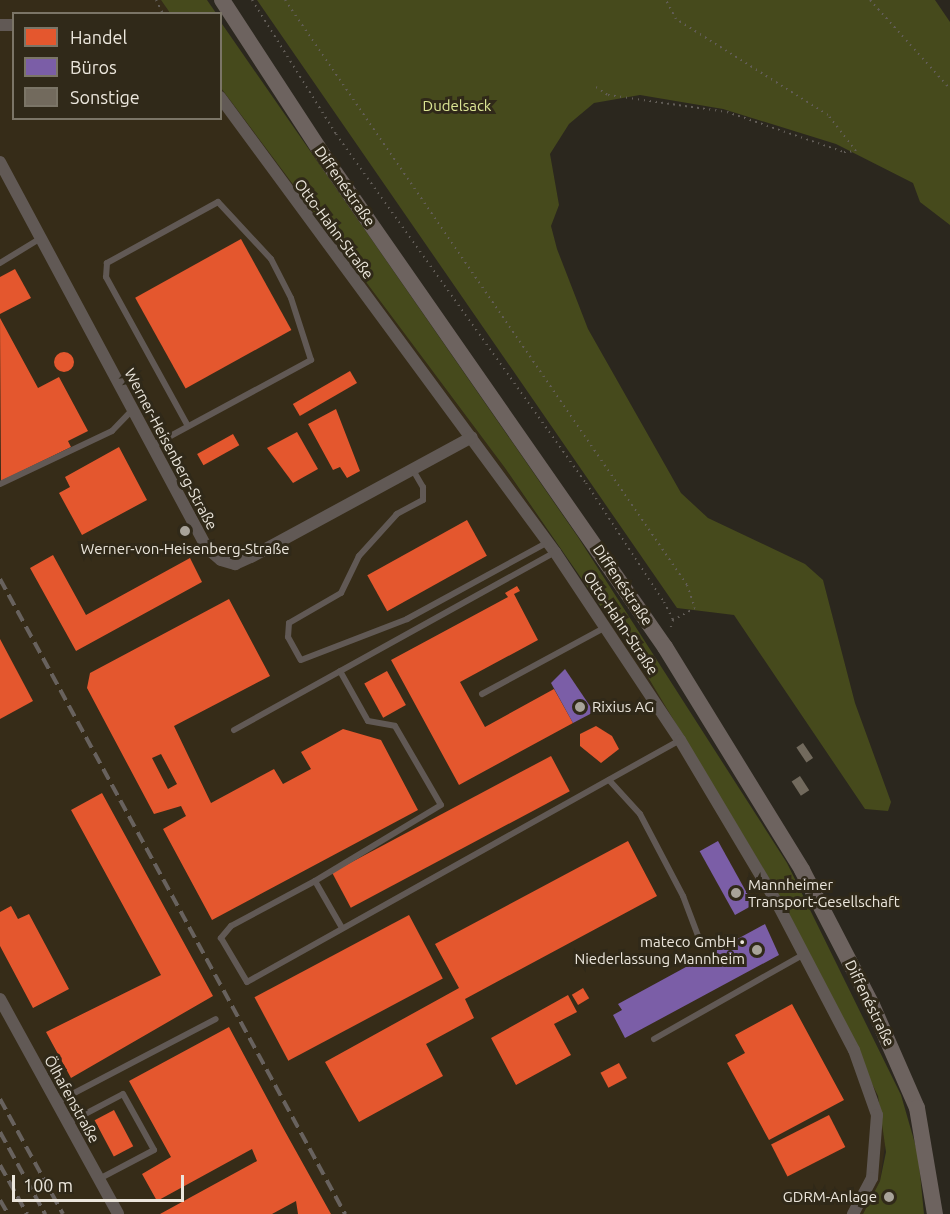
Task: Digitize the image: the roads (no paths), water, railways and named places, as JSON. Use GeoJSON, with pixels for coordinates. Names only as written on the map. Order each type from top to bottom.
{"type":"FeatureCollection","features":[{"type":"Feature","properties":{"kind":"main road","name":"Diffenéstraße"},"geometry":{"type":"LineString","coordinates":[[222,0],[331,167],[665,647],[802,870],[872,1005],[917,1108],[935,1214]]}},
{"type":"Feature","properties":{"kind":"street","name":"Otto-Hahn-Straße"},"geometry":{"type":"LineString","coordinates":[[222,100],[472,437],[607,627],[680,740],[804,954],[854,1050],[877,1115],[872,1178],[853,1214]]}},
{"type":"Feature","properties":{"kind":"street","name":"Werner-Heisenberg-Straße"},"geometry":{"type":"LineString","coordinates":[[0,162],[207,548],[235,564],[472,437]]}},
{"type":"Feature","properties":{"kind":"street","name":"Ölhafenstraße"},"geometry":{"type":"LineString","coordinates":[[0,999],[118,1214]]}},
{"type":"Feature","properties":{"kind":"lane"},"geometry":{"type":"LineString","coordinates":[[152,446],[311,360],[291,298],[271,259],[218,202],[107,263],[106,277],[188,426]]}},
{"type":"Feature","properties":{"kind":"lane"},"geometry":{"type":"LineString","coordinates":[[0,263],[41,238]]}},
{"type":"Feature","properties":{"kind":"lane"},"geometry":{"type":"LineString","coordinates":[[0,484],[112,431],[133,409]]}},
{"type":"Feature","properties":{"kind":"lane"},"geometry":{"type":"LineString","coordinates":[[413,469],[423,487],[423,500],[396,513],[359,556],[341,593],[286,627],[301,660],[407,619],[552,547]]}},
{"type":"Feature","properties":{"kind":"lane"},"geometry":{"type":"LineString","coordinates":[[234,730],[552,547]]}},
{"type":"Feature","properties":{"kind":"lane"},"geometry":{"type":"LineString","coordinates":[[482,694],[607,627]]}},
{"type":"Feature","properties":{"kind":"lane"},"geometry":{"type":"LineString","coordinates":[[340,671],[368,721],[395,726],[441,805],[315,881],[231,926],[221,938],[248,982],[680,740]]}},
{"type":"Feature","properties":{"kind":"lane"},"geometry":{"type":"LineString","coordinates":[[609,780],[640,814],[683,896],[700,941]]}},
{"type":"Feature","properties":{"kind":"lane"},"geometry":{"type":"LineString","coordinates":[[315,881],[342,928]]}},
{"type":"Feature","properties":{"kind":"lane"},"geometry":{"type":"LineString","coordinates":[[654,1039],[804,954]]}},
{"type":"Feature","properties":{"kind":"lane"},"geometry":{"type":"LineString","coordinates":[[57,1102],[216,1019]]}},
{"type":"Feature","properties":{"kind":"lane"},"geometry":{"type":"LineString","coordinates":[[68,1123],[123,1094],[154,1150],[99,1179]]}},
{"type":"Feature","properties":{"kind":"railway"},"geometry":{"type":"LineString","coordinates":[[0,579],[345,1214]]}},
{"type":"Feature","properties":{"kind":"railway"},"geometry":{"type":"LineString","coordinates":[[0,1099],[63,1214]]}},
{"type":"Feature","properties":{"kind":"railway"},"geometry":{"type":"LineString","coordinates":[[0,1132],[45,1214]]}},
{"type":"Feature","properties":{"kind":"railway"},"geometry":{"type":"LineString","coordinates":[[0,1165],[27,1214]]}},
{"type":"Feature","properties":{"kind":"railway"},"geometry":{"type":"LineString","coordinates":[[0,1200],[8,1214]]}},
{"type":"Feature","properties":{"kind":"place","name":"Werner-von-Heisenberg-Straße"},"geometry":{"type":"Point","coordinates":[185,531]}},
{"type":"Feature","properties":{"kind":"place","name":"Rixius AG"},"geometry":{"type":"Point","coordinates":[580,707]}},
{"type":"Feature","properties":{"kind":"place","name":"Mannheimer Transport-Gesellschaft"},"geometry":{"type":"Point","coordinates":[736,893]}},
{"type":"Feature","properties":{"kind":"place","name":"mateco GmbH • Niederlassung Mannheim"},"geometry":{"type":"Point","coordinates":[757,950]}},
{"type":"Feature","properties":{"kind":"place","name":"GDRM-Anlage"},"geometry":{"type":"Point","coordinates":[889,1197]}},
{"type":"Feature","properties":{"kind":"park label","name":"Dudelsack"},"geometry":{"type":"Point","coordinates":[457,106]}}]}
